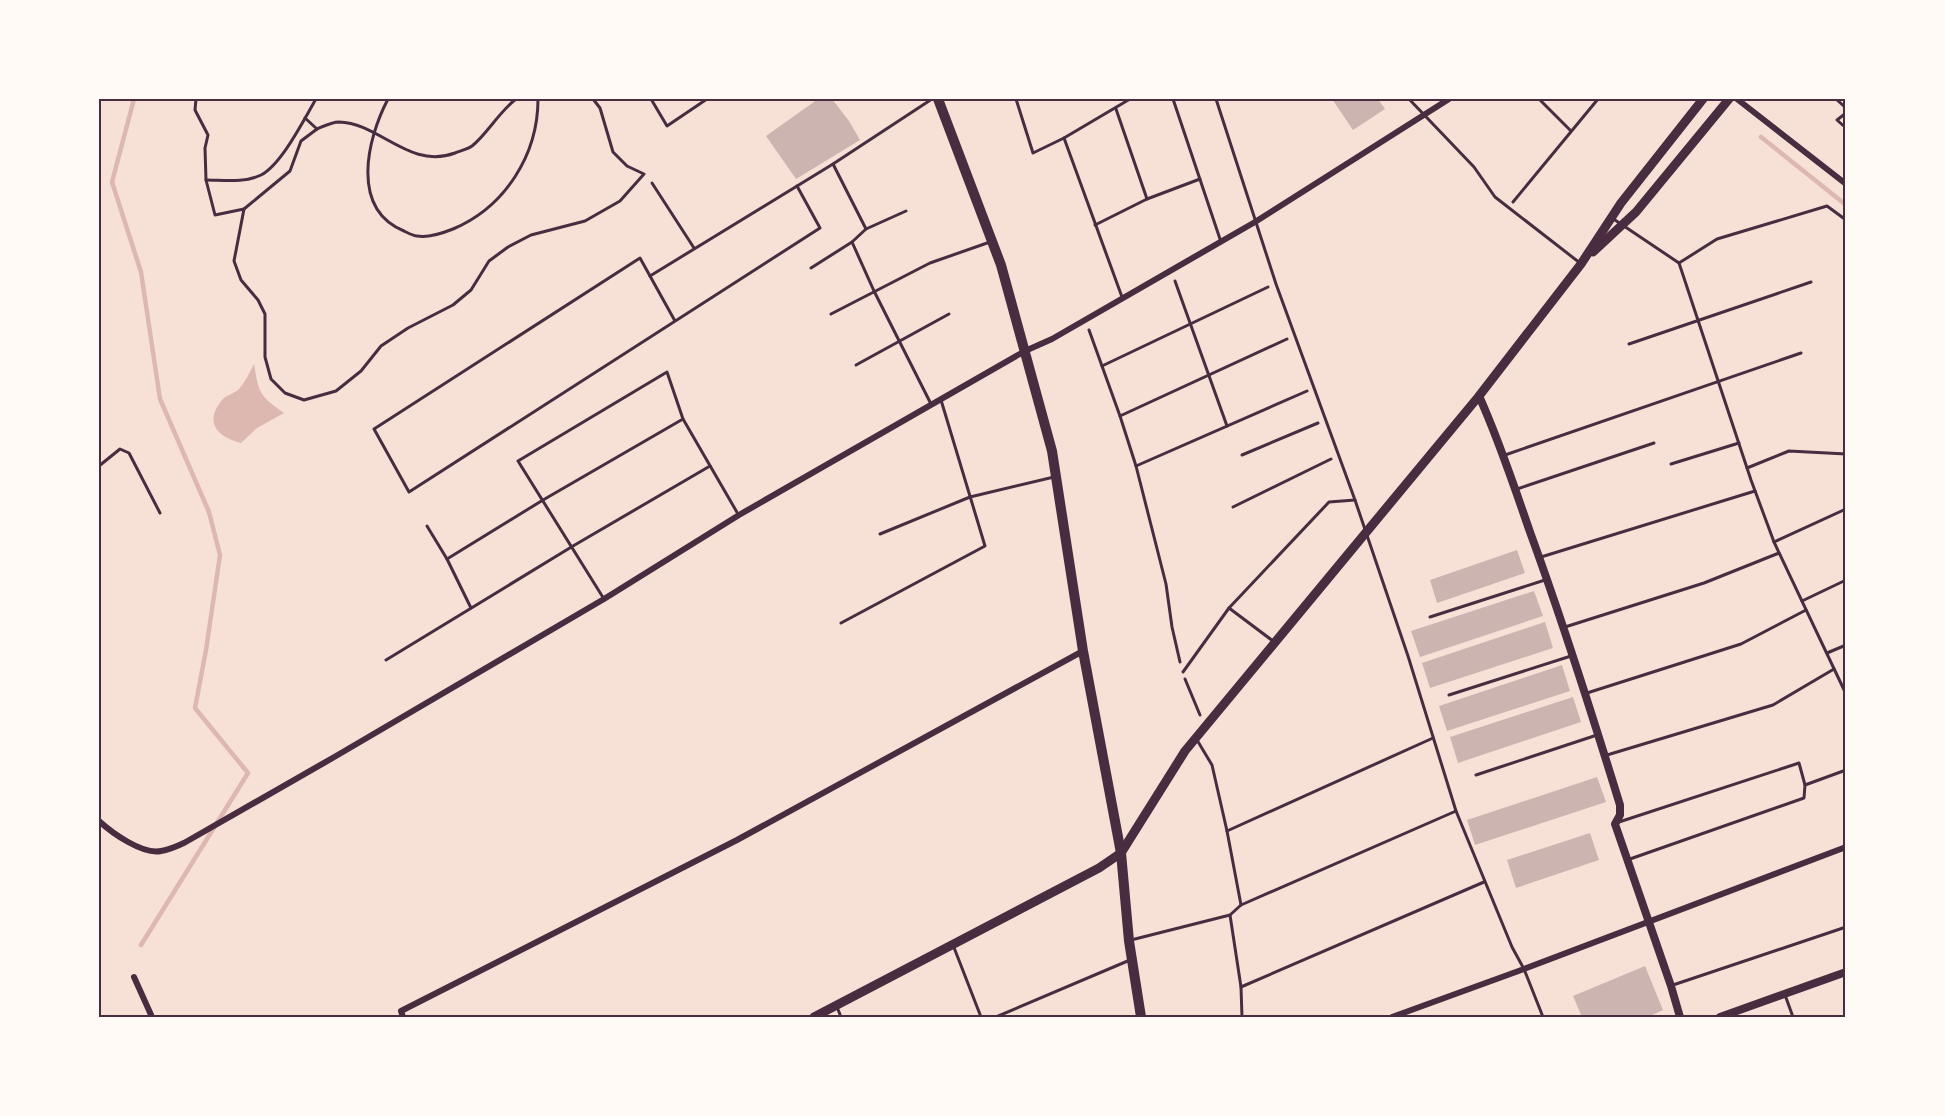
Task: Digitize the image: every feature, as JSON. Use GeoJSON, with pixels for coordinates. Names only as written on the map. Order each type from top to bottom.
{"type":"FeatureCollection","features":[{"type":"Feature","properties":{"kind":"main road"},"geometry":{"type":"LineString","coordinates":[[938,99],[1001,265],[1052,451],[1083,651],[1121,853],[1129,940],[1141,1017]]}},
{"type":"Feature","properties":{"kind":"main road"},"geometry":{"type":"LineString","coordinates":[[814,1017],[1100,868],[1121,853],[1185,751],[1479,396],[1581,264],[1611,218],[1703,99]]}},
{"type":"Feature","properties":{"kind":"main road"},"geometry":{"type":"LineString","coordinates":[[1581,264],[1636,212],[1729,99]]}},
{"type":"Feature","properties":{"kind":"street"},"geometry":{"type":"LineString","coordinates":[[99,820],[112,832],[137,846],[159,852],[184,843],[604,599],[739,515],[1024,351],[1052,339],[1221,242],[1449,99]]}},
{"type":"Feature","properties":{"kind":"street"},"geometry":{"type":"LineString","coordinates":[[1737,99],[1846,184]]}},
{"type":"Feature","properties":{"kind":"street"},"geometry":{"type":"LineString","coordinates":[[1479,396],[1503,456],[1564,628],[1620,805],[1620,815],[1615,824],[1680,1017]]}},
{"type":"Feature","properties":{"kind":"street"},"geometry":{"type":"LineString","coordinates":[[403,1017],[401,1011],[737,840],[1083,651]]}},
{"type":"Feature","properties":{"kind":"street"},"geometry":{"type":"LineString","coordinates":[[1392,1017],[1846,847]]}},
{"type":"Feature","properties":{"kind":"street"},"geometry":{"type":"LineString","coordinates":[[1720,1017],[1846,972]]}},
{"type":"Feature","properties":{"kind":"street"},"geometry":{"type":"LineString","coordinates":[[134,977],[152,1017]]}},
{"type":"Feature","properties":{"kind":"lane"},"geometry":{"type":"LineString","coordinates":[[651,99],[667,126],[707,99]]}},
{"type":"Feature","properties":{"kind":"lane"},"geometry":{"type":"LineString","coordinates":[[650,276],[833,164],[932,99]]}},
{"type":"Feature","properties":{"kind":"lane"},"geometry":{"type":"LineString","coordinates":[[1017,99],[1032,153],[1064,138],[1130,99]]}},
{"type":"Feature","properties":{"kind":"lane"},"geometry":{"type":"LineString","coordinates":[[1173,99],[1221,242]]}},
{"type":"Feature","properties":{"kind":"lane"},"geometry":{"type":"LineString","coordinates":[[1216,99],[1276,284],[1340,455],[1408,656],[1456,811],[1543,1017]]}},
{"type":"Feature","properties":{"kind":"lane"},"geometry":{"type":"LineString","coordinates":[[1409,99],[1474,167],[1495,197],[1581,264]]}},
{"type":"Feature","properties":{"kind":"lane"},"geometry":{"type":"LineString","coordinates":[[1836,99],[1846,108]]}},
{"type":"Feature","properties":{"kind":"lane"},"geometry":{"type":"LineString","coordinates":[[1116,109],[1148,199]]}},
{"type":"Feature","properties":{"kind":"lane"},"geometry":{"type":"LineString","coordinates":[[1846,113],[1837,120],[1846,128]]}},
{"type":"Feature","properties":{"kind":"lane"},"geometry":{"type":"LineString","coordinates":[[1064,138],[1122,299]]}},
{"type":"Feature","properties":{"kind":"lane"},"geometry":{"type":"LineString","coordinates":[[833,164],[866,229]]}},
{"type":"Feature","properties":{"kind":"lane"},"geometry":{"type":"LineString","coordinates":[[1095,225],[1148,199],[1200,179]]}},
{"type":"Feature","properties":{"kind":"lane"},"geometry":{"type":"LineString","coordinates":[[652,183],[694,248]]}},
{"type":"Feature","properties":{"kind":"lane"},"geometry":{"type":"LineString","coordinates":[[675,321],[640,258],[374,429],[409,492],[820,228],[797,186]]}},
{"type":"Feature","properties":{"kind":"lane"},"geometry":{"type":"LineString","coordinates":[[1679,263],[1717,239],[1827,206],[1846,220]]}},
{"type":"Feature","properties":{"kind":"lane"},"geometry":{"type":"LineString","coordinates":[[812,268],[852,242],[866,229],[906,212]]}},
{"type":"Feature","properties":{"kind":"lane"},"geometry":{"type":"LineString","coordinates":[[1611,218],[1679,263],[1774,542],[1846,694]]}},
{"type":"Feature","properties":{"kind":"lane"},"geometry":{"type":"LineString","coordinates":[[831,314],[930,263],[992,241]]}},
{"type":"Feature","properties":{"kind":"lane"},"geometry":{"type":"LineString","coordinates":[[852,242],[931,405]]}},
{"type":"Feature","properties":{"kind":"lane"},"geometry":{"type":"LineString","coordinates":[[1629,344],[1811,282]]}},
{"type":"Feature","properties":{"kind":"lane"},"geometry":{"type":"LineString","coordinates":[[856,365],[949,314]]}},
{"type":"Feature","properties":{"kind":"lane"},"geometry":{"type":"LineString","coordinates":[[1503,456],[1801,353]]}},
{"type":"Feature","properties":{"kind":"lane"},"geometry":{"type":"LineString","coordinates":[[604,599],[518,461],[667,372],[682,419],[739,515]]}},
{"type":"Feature","properties":{"kind":"lane"},"geometry":{"type":"LineString","coordinates":[[841,623],[985,546],[940,399]]}},
{"type":"Feature","properties":{"kind":"lane"},"geometry":{"type":"LineString","coordinates":[[447,559],[682,419]]}},
{"type":"Feature","properties":{"kind":"lane"},"geometry":{"type":"LineString","coordinates":[[1515,490],[1654,443]]}},
{"type":"Feature","properties":{"kind":"lane"},"geometry":{"type":"LineString","coordinates":[[1671,464],[1739,443]]}},
{"type":"Feature","properties":{"kind":"lane"},"geometry":{"type":"LineString","coordinates":[[99,466],[120,449],[129,453],[160,513]]}},
{"type":"Feature","properties":{"kind":"lane"},"geometry":{"type":"LineString","coordinates":[[1747,468],[1790,452],[1846,454]]}},
{"type":"Feature","properties":{"kind":"lane"},"geometry":{"type":"LineString","coordinates":[[386,660],[710,466]]}},
{"type":"Feature","properties":{"kind":"lane"},"geometry":{"type":"LineString","coordinates":[[880,534],[970,497],[1056,477]]}},
{"type":"Feature","properties":{"kind":"lane"},"geometry":{"type":"LineString","coordinates":[[1539,558],[1755,491]]}},
{"type":"Feature","properties":{"kind":"lane"},"geometry":{"type":"LineString","coordinates":[[1183,672],[1229,608],[1329,502],[1355,500]]}},
{"type":"Feature","properties":{"kind":"lane"},"geometry":{"type":"LineString","coordinates":[[1774,542],[1846,509]]}},
{"type":"Feature","properties":{"kind":"lane"},"geometry":{"type":"LineString","coordinates":[[427,526],[447,559],[471,608]]}},
{"type":"Feature","properties":{"kind":"lane"},"geometry":{"type":"LineString","coordinates":[[1564,628],[1704,583],[1779,553]]}},
{"type":"Feature","properties":{"kind":"lane"},"geometry":{"type":"LineString","coordinates":[[1430,617],[1547,580]]}},
{"type":"Feature","properties":{"kind":"lane"},"geometry":{"type":"LineString","coordinates":[[1802,601],[1846,580]]}},
{"type":"Feature","properties":{"kind":"lane"},"geometry":{"type":"LineString","coordinates":[[1229,608],[1275,642]]}},
{"type":"Feature","properties":{"kind":"lane"},"geometry":{"type":"LineString","coordinates":[[1585,693],[1740,644],[1806,610]]}},
{"type":"Feature","properties":{"kind":"lane"},"geometry":{"type":"LineString","coordinates":[[1827,653],[1846,645]]}},
{"type":"Feature","properties":{"kind":"lane"},"geometry":{"type":"LineString","coordinates":[[1449,694],[1572,655]]}},
{"type":"Feature","properties":{"kind":"lane"},"geometry":{"type":"LineString","coordinates":[[1605,756],[1773,705],[1834,669]]}},
{"type":"Feature","properties":{"kind":"lane"},"geometry":{"type":"LineString","coordinates":[[1476,776],[1598,734]]}},
{"type":"Feature","properties":{"kind":"lane"},"geometry":{"type":"LineString","coordinates":[[1196,738],[1212,765],[1241,905]]}},
{"type":"Feature","properties":{"kind":"lane"},"geometry":{"type":"LineString","coordinates":[[1227,831],[1433,738]]}},
{"type":"Feature","properties":{"kind":"lane"},"geometry":{"type":"LineString","coordinates":[[1615,824],[1799,763],[1805,785],[1804,798],[1627,860]]}},
{"type":"Feature","properties":{"kind":"lane"},"geometry":{"type":"LineString","coordinates":[[1805,785],[1846,770]]}},
{"type":"Feature","properties":{"kind":"lane"},"geometry":{"type":"LineString","coordinates":[[1129,940],[1230,915],[1241,905],[1456,811]]}},
{"type":"Feature","properties":{"kind":"lane"},"geometry":{"type":"LineString","coordinates":[[1241,987],[1485,882]]}},
{"type":"Feature","properties":{"kind":"lane"},"geometry":{"type":"LineString","coordinates":[[1230,915],[1241,987],[1242,1017]]}},
{"type":"Feature","properties":{"kind":"lane"},"geometry":{"type":"LineString","coordinates":[[1671,986],[1846,927]]}},
{"type":"Feature","properties":{"kind":"lane"},"geometry":{"type":"LineString","coordinates":[[952,944],[981,1017]]}},
{"type":"Feature","properties":{"kind":"lane"},"geometry":{"type":"LineString","coordinates":[[996,1017],[1132,959]]}},
{"type":"Feature","properties":{"kind":"lane"},"geometry":{"type":"LineString","coordinates":[[1784,993],[1793,1017]]}},
{"type":"Feature","properties":{"kind":"lane"},"geometry":{"type":"LineString","coordinates":[[837,1005],[841,1017]]}},
{"type":"Feature","properties":{"kind":"path"},"geometry":{"type":"LineString","coordinates":[[196,99],[195,110],[208,135],[205,148],[206,180],[215,215],[244,209],[290,171],[301,141],[317,129],[336,122],[352,124],[408,150],[423,155],[447,156],[471,147],[516,99]]}},
{"type":"Feature","properties":{"kind":"path"},"geometry":{"type":"LineString","coordinates":[[206,180],[241,180],[262,175],[278,159],[316,99]]}},
{"type":"Feature","properties":{"kind":"path"},"geometry":{"type":"LineString","coordinates":[[388,99],[378,120],[370,146],[369,189],[376,206],[390,225],[418,237],[441,233],[468,222],[496,202],[520,169],[530,148],[537,121],[538,99]]}},
{"type":"Feature","properties":{"kind":"path"},"geometry":{"type":"LineString","coordinates":[[244,209],[234,261],[241,280],[258,300],[266,314],[265,357],[271,380],[285,393],[304,400],[336,391],[361,371],[381,346],[408,328],[453,305],[471,290],[489,261],[508,247],[531,235],[585,221],[620,201],[644,174],[627,166],[613,152],[600,108],[592,99]]}},
{"type":"Feature","properties":{"kind":"path"},"geometry":{"type":"LineString","coordinates":[[1539,99],[1571,131]]}},
{"type":"Feature","properties":{"kind":"path"},"geometry":{"type":"LineString","coordinates":[[1508,208],[1598,99]]}},
{"type":"Feature","properties":{"kind":"path"},"geometry":{"type":"LineString","coordinates":[[305,118],[317,129]]}},
{"type":"Feature","properties":{"kind":"path"},"geometry":{"type":"LineString","coordinates":[[294,136],[301,141]]}},
{"type":"Feature","properties":{"kind":"path"},"geometry":{"type":"LineString","coordinates":[[1171,271],[1227,426]]}},
{"type":"Feature","properties":{"kind":"path"},"geometry":{"type":"LineString","coordinates":[[1102,366],[1276,284]]}},
{"type":"Feature","properties":{"kind":"path"},"geometry":{"type":"LineString","coordinates":[[1085,320],[1136,466],[1166,584],[1172,627],[1183,672],[1196,710],[1206,726]]}},
{"type":"Feature","properties":{"kind":"path"},"geometry":{"type":"LineString","coordinates":[[1120,416],[1295,335]]}},
{"type":"Feature","properties":{"kind":"path"},"geometry":{"type":"LineString","coordinates":[[1136,466],[1315,387]]}},
{"type":"Feature","properties":{"kind":"path"},"geometry":{"type":"LineString","coordinates":[[1242,455],[1327,419]]}},
{"type":"Feature","properties":{"kind":"path"},"geometry":{"type":"LineString","coordinates":[[1233,507],[1340,455]]}},
{"type":"Feature","properties":{"kind":"shaded area"},"geometry":{"type":"Polygon","coordinates":[[[254,364],[257,382],[262,393],[269,402],[284,413],[257,428],[241,443],[219,433],[214,415],[223,399],[241,386],[254,364]]]}},
{"type":"Feature","properties":{"kind":"building"},"geometry":{"type":"Polygon","coordinates":[[[818,99],[832,99],[860,140],[796,179],[766,136],[818,99]]]}},
{"type":"Feature","properties":{"kind":"building"},"geometry":{"type":"Polygon","coordinates":[[[1332,99],[1378,99],[1385,109],[1353,130],[1332,99]]]}},
{"type":"Feature","properties":{"kind":"building"},"geometry":{"type":"Polygon","coordinates":[[[1517,550],[1525,573],[1437,603],[1430,580],[1517,550]]]}},
{"type":"Feature","properties":{"kind":"building"},"geometry":{"type":"Polygon","coordinates":[[[1534,591],[1543,616],[1420,657],[1411,631],[1534,591]]]}},
{"type":"Feature","properties":{"kind":"building"},"geometry":{"type":"Polygon","coordinates":[[[1545,622],[1553,648],[1430,688],[1422,663],[1545,622]]]}},
{"type":"Feature","properties":{"kind":"building"},"geometry":{"type":"Polygon","coordinates":[[[1562,665],[1570,691],[1447,731],[1439,706],[1562,665]]]}},
{"type":"Feature","properties":{"kind":"building"},"geometry":{"type":"Polygon","coordinates":[[[1573,697],[1581,722],[1458,763],[1450,737],[1573,697]]]}},
{"type":"Feature","properties":{"kind":"building"},"geometry":{"type":"Polygon","coordinates":[[[1597,777],[1606,802],[1475,845],[1467,820],[1597,777]]]}},
{"type":"Feature","properties":{"kind":"building"},"geometry":{"type":"Polygon","coordinates":[[[1590,833],[1599,860],[1516,888],[1507,860],[1590,833]]]}},
{"type":"Feature","properties":{"kind":"building"},"geometry":{"type":"Polygon","coordinates":[[[1645,966],[1663,1010],[1648,1017],[1582,1017],[1573,996],[1645,966]]]}},
{"type":"Feature","properties":{"kind":"waterway"},"geometry":{"type":"LineString","coordinates":[[134,99],[112,182],[141,272],[160,399],[209,512],[220,555],[195,708],[248,773],[141,945]]}},
{"type":"Feature","properties":{"kind":"waterway"},"geometry":{"type":"LineString","coordinates":[[1761,137],[1846,205]]}}]}
